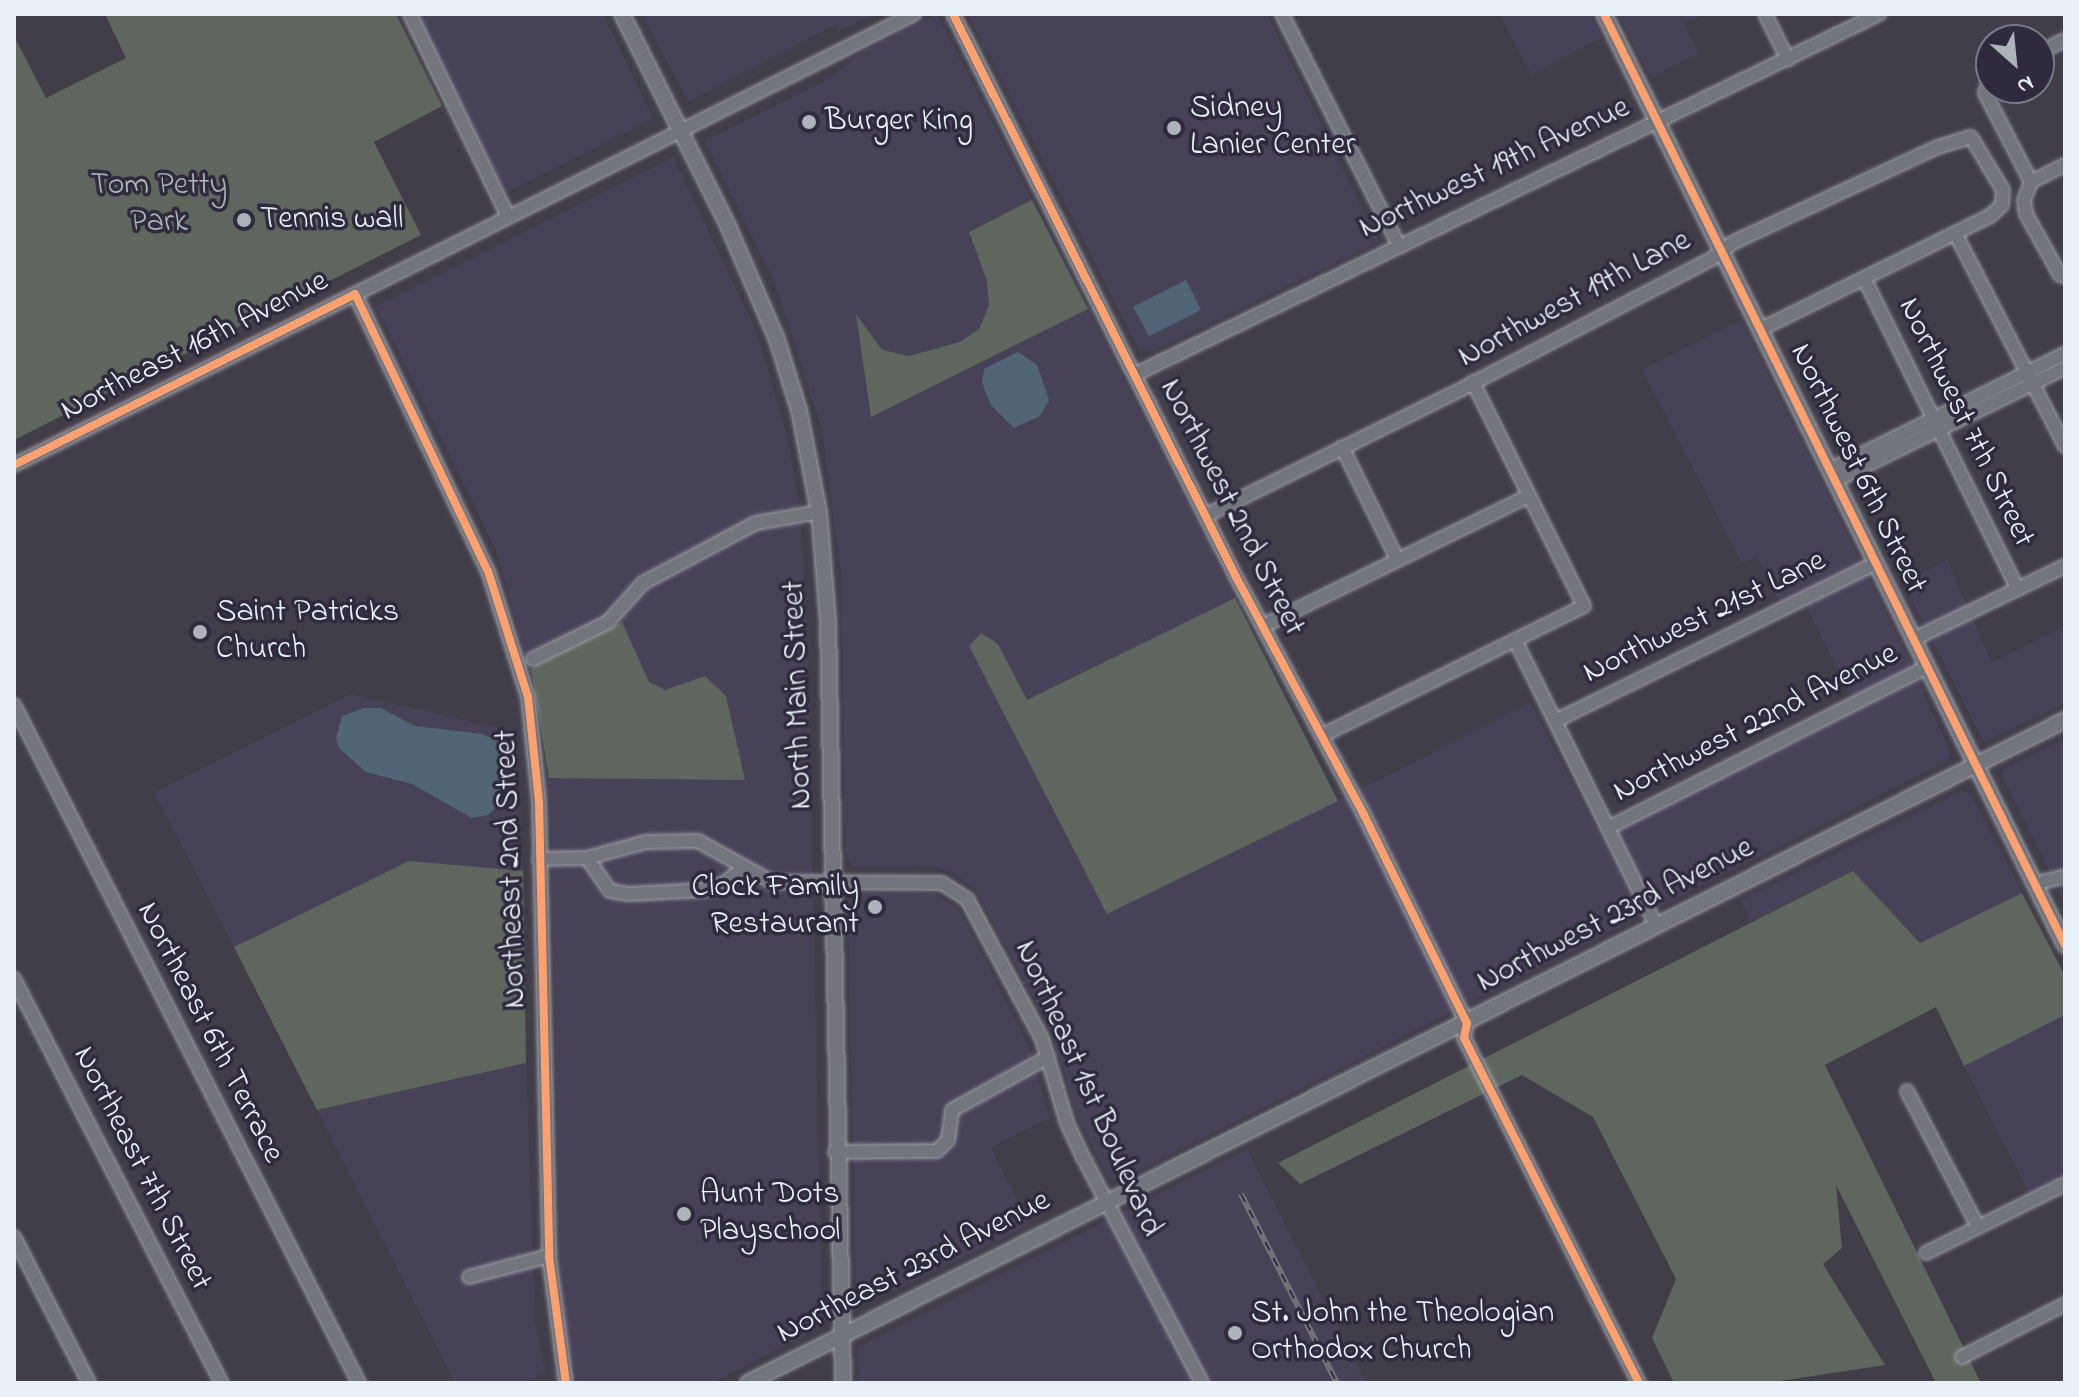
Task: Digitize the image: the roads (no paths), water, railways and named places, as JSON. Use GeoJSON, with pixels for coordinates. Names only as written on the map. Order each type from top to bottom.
{"type":"FeatureCollection","features":[{"type":"Feature","properties":{"kind":"main road","name":"North Main Street"},"geometry":{"type":"LineString","coordinates":[[622,14],[777,340],[799,410],[819,512],[828,622],[835,1152],[843,1383]]}},
{"type":"Feature","properties":{"kind":"main road","name":"Northwest 6th Street"},"geometry":{"type":"LineString","coordinates":[[1604,14],[2065,945]]}},
{"type":"Feature","properties":{"kind":"main road","name":"Northwest 23rd Avenue"},"geometry":{"type":"LineString","coordinates":[[1106,1204],[2065,720]]}},
{"type":"Feature","properties":{"kind":"main road","name":"Northeast 23rd Avenue"},"geometry":{"type":"LineString","coordinates":[[748,1383],[1106,1204]]}},
{"type":"Feature","properties":{"kind":"street"},"geometry":{"type":"LineString","coordinates":[[410,14],[508,217]]}},
{"type":"Feature","properties":{"kind":"street","name":"Northeast 16th Avenue"},"geometry":{"type":"LineString","coordinates":[[14,465],[914,14]]}},
{"type":"Feature","properties":{"kind":"street","name":"Northwest 2nd Street"},"geometry":{"type":"LineString","coordinates":[[953,14],[1205,516],[1323,735],[1467,1023],[1464,1038],[1639,1383]]}},
{"type":"Feature","properties":{"kind":"street"},"geometry":{"type":"LineString","coordinates":[[1282,14],[1398,244]]}},
{"type":"Feature","properties":{"kind":"street"},"geometry":{"type":"LineString","coordinates":[[1765,14],[1788,60]]}},
{"type":"Feature","properties":{"kind":"street","name":"Northwest 19th Avenue"},"geometry":{"type":"LineString","coordinates":[[1136,374],[1398,244],[1879,14]]}},
{"type":"Feature","properties":{"kind":"street"},"geometry":{"type":"LineString","coordinates":[[1991,104],[2031,182]]}},
{"type":"Feature","properties":{"kind":"street","name":"Northwest 19th Lane"},"geometry":{"type":"LineString","coordinates":[[1205,516],[1473,382],[1723,251],[1922,155],[1971,137],[2003,190],[2002,205],[1955,233]]}},
{"type":"Feature","properties":{"kind":"street"},"geometry":{"type":"LineString","coordinates":[[2065,165],[2031,182],[2024,200],[2026,214],[2065,276]]}},
{"type":"Feature","properties":{"kind":"street"},"geometry":{"type":"LineString","coordinates":[[1761,329],[1955,233],[2065,446]]}},
{"type":"Feature","properties":{"kind":"street","name":"Northwest 7th Street"},"geometry":{"type":"LineString","coordinates":[[1865,280],[2018,589]]}},
{"type":"Feature","properties":{"kind":"street","name":"Northeast 2nd Street"},"geometry":{"type":"LineString","coordinates":[[355,294],[458,503],[518,651],[536,753],[549,1256],[566,1383]]}},
{"type":"Feature","properties":{"kind":"street"},"geometry":{"type":"LineString","coordinates":[[1833,475],[2031,378],[2065,354]]}},
{"type":"Feature","properties":{"kind":"street"},"geometry":{"type":"LineString","coordinates":[[2031,378],[2065,368]]}},
{"type":"Feature","properties":{"kind":"street"},"geometry":{"type":"LineString","coordinates":[[1323,735],[1584,606],[1526,497],[1473,382]]}},
{"type":"Feature","properties":{"kind":"street"},"geometry":{"type":"LineString","coordinates":[[1342,447],[1397,559]]}},
{"type":"Feature","properties":{"kind":"street"},"geometry":{"type":"LineString","coordinates":[[1263,626],[1526,497]]}},
{"type":"Feature","properties":{"kind":"street"},"geometry":{"type":"LineString","coordinates":[[533,659],[608,622],[643,583],[756,523],[819,512]]}},
{"type":"Feature","properties":{"kind":"street","name":"Northwest 21st Lane"},"geometry":{"type":"LineString","coordinates":[[1557,720],[1876,563]]}},
{"type":"Feature","properties":{"kind":"street","name":"Northwest 22nd Avenue"},"geometry":{"type":"LineString","coordinates":[[1914,639],[2065,566]]}},
{"type":"Feature","properties":{"kind":"street"},"geometry":{"type":"LineString","coordinates":[[1516,642],[1657,927]]}},
{"type":"Feature","properties":{"kind":"street","name":"Northwest 22nd Avenue"},"geometry":{"type":"LineString","coordinates":[[1608,828],[1927,667]]}},
{"type":"Feature","properties":{"kind":"street","name":"Northeast 6th Terrace"},"geometry":{"type":"LineString","coordinates":[[14,705],[359,1383]]}},
{"type":"Feature","properties":{"kind":"street","name":"Northeast 1st Boulevard"},"geometry":{"type":"LineString","coordinates":[[539,859],[587,858],[646,842],[684,840],[722,851],[772,882],[942,883],[967,899],[1048,1057],[1067,1123],[1106,1204],[1202,1383]]}},
{"type":"Feature","properties":{"kind":"street"},"geometry":{"type":"LineString","coordinates":[[587,858],[610,891],[629,894],[704,890],[722,885],[745,867]]}},
{"type":"Feature","properties":{"kind":"street"},"geometry":{"type":"LineString","coordinates":[[2034,884],[2065,876]]}},
{"type":"Feature","properties":{"kind":"street","name":"Northeast 7th Street"},"geometry":{"type":"LineString","coordinates":[[14,979],[222,1383]]}},
{"type":"Feature","properties":{"kind":"street"},"geometry":{"type":"LineString","coordinates":[[835,1152],[937,1151],[948,1140],[952,1110],[1048,1057]]}},
{"type":"Feature","properties":{"kind":"street"},"geometry":{"type":"LineString","coordinates":[[1907,1091],[1978,1227]]}},
{"type":"Feature","properties":{"kind":"street"},"geometry":{"type":"LineString","coordinates":[[1926,1253],[2065,1184]]}},
{"type":"Feature","properties":{"kind":"street"},"geometry":{"type":"LineString","coordinates":[[14,1237],[89,1383]]}},
{"type":"Feature","properties":{"kind":"street"},"geometry":{"type":"LineString","coordinates":[[469,1277],[549,1256]]}},
{"type":"Feature","properties":{"kind":"street"},"geometry":{"type":"LineString","coordinates":[[1962,1357],[2065,1304]]}},
{"type":"Feature","properties":{"kind":"water"},"geometry":{"type":"Polygon","coordinates":[[[1186,280],[1201,310],[1149,336],[1133,307],[1186,280]]]}},
{"type":"Feature","properties":{"kind":"water"},"geometry":{"type":"Polygon","coordinates":[[[1018,352],[1037,365],[1049,400],[1040,416],[1014,428],[991,405],[982,383],[984,369],[1018,352]]]}},
{"type":"Feature","properties":{"kind":"water"},"geometry":{"type":"Polygon","coordinates":[[[365,708],[380,708],[415,726],[482,734],[500,742],[510,779],[498,805],[488,815],[472,818],[412,784],[366,772],[339,748],[336,738],[342,716],[365,708]]]}},
{"type":"Feature","properties":{"kind":"railway"},"geometry":{"type":"LineString","coordinates":[[1241,1194],[1337,1383]]}},
{"type":"Feature","properties":{"kind":"place","name":"Burger King"},"geometry":{"type":"Point","coordinates":[809,122]}},
{"type":"Feature","properties":{"kind":"place","name":"Sidney Lanier Center"},"geometry":{"type":"Point","coordinates":[1174,128]}},
{"type":"Feature","properties":{"kind":"place","name":"Tennis wall"},"geometry":{"type":"Point","coordinates":[244,220]}},
{"type":"Feature","properties":{"kind":"place","name":"Saint Patricks Church"},"geometry":{"type":"Point","coordinates":[200,632]}},
{"type":"Feature","properties":{"kind":"place","name":"Clock Family Restaurant"},"geometry":{"type":"Point","coordinates":[875,907]}},
{"type":"Feature","properties":{"kind":"place","name":"Aunt Dots Playschool"},"geometry":{"type":"Point","coordinates":[684,1214]}},
{"type":"Feature","properties":{"kind":"place","name":"St. John the Theologian Orthodox Church"},"geometry":{"type":"Point","coordinates":[1235,1333]}},
{"type":"Feature","properties":{"kind":"park label","name":"Tom Petty Park"},"geometry":{"type":"Point","coordinates":[159,206]}}]}
